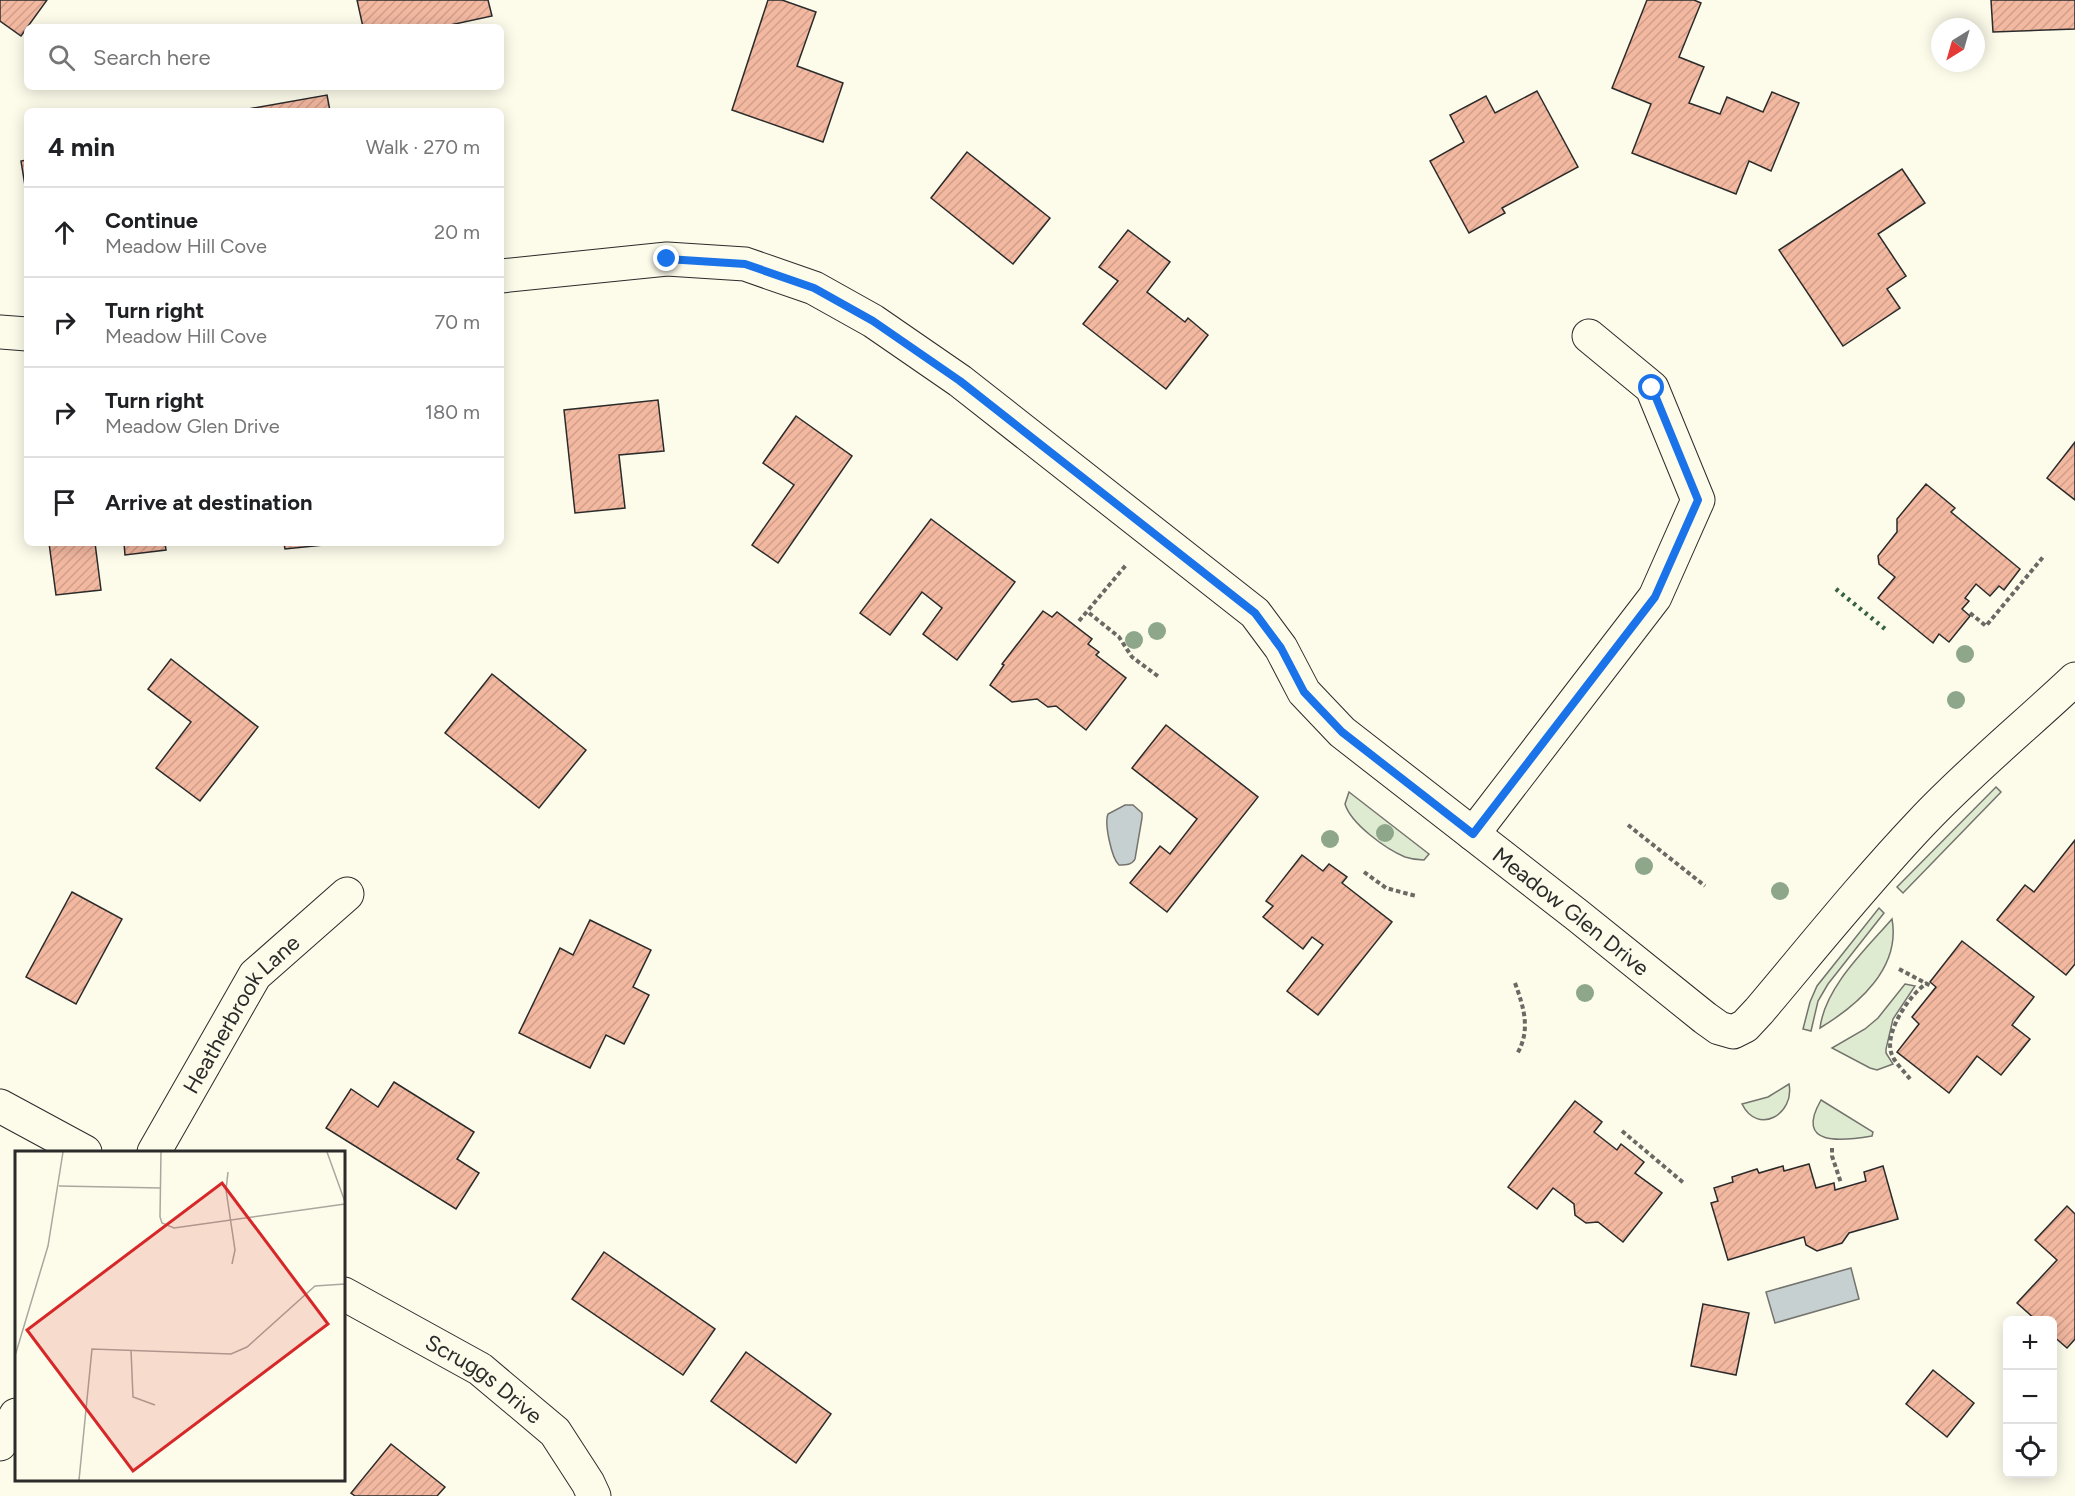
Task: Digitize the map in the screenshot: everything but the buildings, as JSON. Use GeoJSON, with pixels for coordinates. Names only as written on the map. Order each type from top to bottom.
{"type":"FeatureCollection","features":[{"type":"Feature","properties":{"kind":"street","name":"Meadow Glen Drive"},"geometry":{"type":"LineString","coordinates":[[504,276],[667,259],[745,264],[814,288],[873,321],[960,381],[1255,613],[1281,648],[1304,692],[1323,715],[1342,732],[1705,1018],[1719,1028],[1733,1032],[1745,1026],[1759,1011],[1869,880],[1923,821],[1991,754],[2075,679]]}},
{"type":"Feature","properties":{"kind":"street"},"geometry":{"type":"LineString","coordinates":[[0,332],[24,334]]}},
{"type":"Feature","properties":{"kind":"street"},"geometry":{"type":"LineString","coordinates":[[1473,834],[1655,597],[1698,500],[1652,388],[1589,336]]}},
{"type":"Feature","properties":{"kind":"street","name":"Heatherbrook Lane"},"geometry":{"type":"LineString","coordinates":[[155,1151],[255,975],[347,894]]}},
{"type":"Feature","properties":{"kind":"street"},"geometry":{"type":"LineString","coordinates":[[0,1107],[83,1151]]}},
{"type":"Feature","properties":{"kind":"street","name":"Scruggs Drive"},"geometry":{"type":"LineString","coordinates":[[345,1295],[480,1369],[555,1432],[594,1496]]}},
{"type":"Feature","properties":{"kind":"street"},"geometry":{"type":"LineString","coordinates":[[0,1444],[15,1417]]}},
{"type":"Feature","properties":{"kind":"path"},"geometry":{"type":"LineString","coordinates":[[1970,614],[1986,626],[2043,557]]}},
{"type":"Feature","properties":{"kind":"path"},"geometry":{"type":"LineString","coordinates":[[1079,621],[1126,565]]}},
{"type":"Feature","properties":{"kind":"path"},"geometry":{"type":"LineString","coordinates":[[1089,613],[1119,637],[1132,657],[1159,677]]}},
{"type":"Feature","properties":{"kind":"path"},"geometry":{"type":"LineString","coordinates":[[1628,825],[1705,886]]}},
{"type":"Feature","properties":{"kind":"path"},"geometry":{"type":"LineString","coordinates":[[1364,872],[1386,888],[1416,896]]}},
{"type":"Feature","properties":{"kind":"path"},"geometry":{"type":"LineString","coordinates":[[1899,969],[1929,985],[1913,993],[1904,1005],[1891,1039],[1892,1056],[1910,1079]]}},
{"type":"Feature","properties":{"kind":"path"},"geometry":{"type":"LineString","coordinates":[[1515,983],[1527,1022],[1523,1044],[1517,1054]]}},
{"type":"Feature","properties":{"kind":"path"},"geometry":{"type":"LineString","coordinates":[[1622,1131],[1685,1184]]}},
{"type":"Feature","properties":{"kind":"path"},"geometry":{"type":"LineString","coordinates":[[1832,1148],[1832,1156],[1841,1183]]}},
{"type":"Feature","properties":{"kind":"green space"},"geometry":{"type":"Polygon","coordinates":[[[1996,787],[2001,792],[1903,893],[1897,887],[1996,787]]]}},
{"type":"Feature","properties":{"kind":"green space"},"geometry":{"type":"Polygon","coordinates":[[[1349,792],[1429,854],[1424,860],[1405,857],[1397,853],[1379,842],[1354,820],[1345,804],[1349,792]]]}},
{"type":"Feature","properties":{"kind":"green space"},"geometry":{"type":"Polygon","coordinates":[[[1879,908],[1884,913],[1828,984],[1818,1001],[1811,1031],[1803,1029],[1817,986],[1879,908]]]}},
{"type":"Feature","properties":{"kind":"green space"},"geometry":{"type":"Polygon","coordinates":[[[1892,919],[1893,937],[1890,953],[1874,983],[1849,1008],[1820,1028],[1823,1013],[1838,983],[1892,919]]]}},
{"type":"Feature","properties":{"kind":"green space"},"geometry":{"type":"Polygon","coordinates":[[[1905,984],[1915,986],[1893,1019],[1886,1053],[1893,1064],[1877,1070],[1832,1048],[1865,1029],[1878,1018],[1905,984]]]}},
{"type":"Feature","properties":{"kind":"green space"},"geometry":{"type":"Polygon","coordinates":[[[1789,1084],[1786,1104],[1774,1117],[1765,1120],[1757,1119],[1749,1114],[1742,1104],[1768,1097],[1789,1084]]]}},
{"type":"Feature","properties":{"kind":"green space"},"geometry":{"type":"Polygon","coordinates":[[[1821,1100],[1873,1132],[1872,1136],[1836,1139],[1825,1138],[1817,1133],[1813,1126],[1814,1115],[1821,1100]]]}},
{"type":"Feature","properties":{"kind":"shaded area"},"geometry":{"type":"Polygon","coordinates":[[[1125,805],[1133,805],[1142,813],[1142,818],[1135,859],[1130,864],[1119,865],[1111,849],[1107,819],[1108,814],[1125,805]]]}},
{"type":"Feature","properties":{"kind":"shaded area"},"geometry":{"type":"Polygon","coordinates":[[[1851,1268],[1859,1299],[1775,1323],[1766,1292],[1851,1268]]]}},
{"type":"Feature","properties":{"kind":"hedge"},"geometry":{"type":"LineString","coordinates":[[1836,589],[1885,629]]}},
{"type":"Feature","properties":{"kind":"route"},"geometry":{"type":"LineString","coordinates":[[667,259],[745,264],[814,288],[873,321],[960,381],[1255,613],[1281,648],[1304,692],[1323,715],[1473,834],[1655,597],[1698,500],[1652,388]]}}]}
